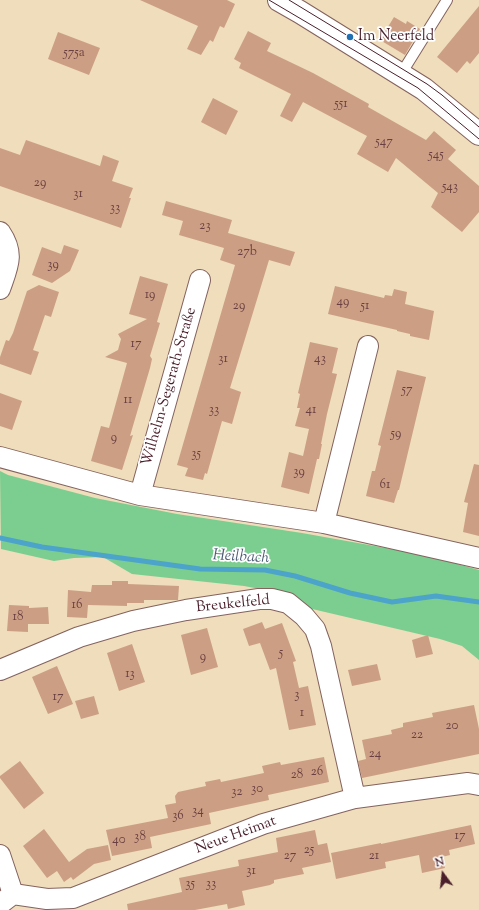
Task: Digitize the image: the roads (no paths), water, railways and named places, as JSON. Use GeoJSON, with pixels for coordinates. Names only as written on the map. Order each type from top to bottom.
{"type":"FeatureCollection","features":[{"type":"Feature","properties":{"kind":"main road"},"geometry":{"type":"LineString","coordinates":[[279,0],[304,6],[424,89],[479,134]]}},
{"type":"Feature","properties":{"kind":"street"},"geometry":{"type":"LineString","coordinates":[[0,232],[7,244],[10,260],[0,289]]}},
{"type":"Feature","properties":{"kind":"street","name":"Wilhelm-Segerath-Straße"},"geometry":{"type":"LineString","coordinates":[[140,495],[200,280]]}},
{"type":"Feature","properties":{"kind":"street"},"geometry":{"type":"LineString","coordinates":[[324,522],[368,346]]}},
{"type":"Feature","properties":{"kind":"street"},"geometry":{"type":"LineString","coordinates":[[0,457],[140,495],[324,522],[479,558]]}},
{"type":"Feature","properties":{"kind":"street","name":"Breukelfeld"},"geometry":{"type":"LineString","coordinates":[[0,670],[79,637],[133,621],[186,610],[259,599],[272,599],[288,603],[304,616],[314,629],[322,646],[355,798]]}},
{"type":"Feature","properties":{"kind":"street","name":"Neue Heimat"},"geometry":{"type":"LineString","coordinates":[[7,899],[72,898],[263,824],[355,798],[468,783],[479,785]]}},
{"type":"Feature","properties":{"kind":"street"},"geometry":{"type":"LineString","coordinates":[[0,855],[7,899]]}},
{"type":"Feature","properties":{"kind":"lane"},"geometry":{"type":"LineString","coordinates":[[401,74],[447,0]]}},
{"type":"Feature","properties":{"kind":"waterway","name":"Heilbach"},"geometry":{"type":"LineString","coordinates":[[0,538],[42,547],[200,569],[265,570],[295,576],[350,593],[392,602],[436,596],[479,602]]}},
{"type":"Feature","properties":{"kind":"tram line"},"geometry":{"type":"LineString","coordinates":[[269,0],[418,88],[479,139]]}},
{"type":"Feature","properties":{"kind":"tram line"},"geometry":{"type":"LineString","coordinates":[[289,0],[427,84],[479,127]]}},
{"type":"Feature","properties":{"kind":"place","name":"Im Neerfeld"},"geometry":{"type":"Point","coordinates":[350,37]}}]}
